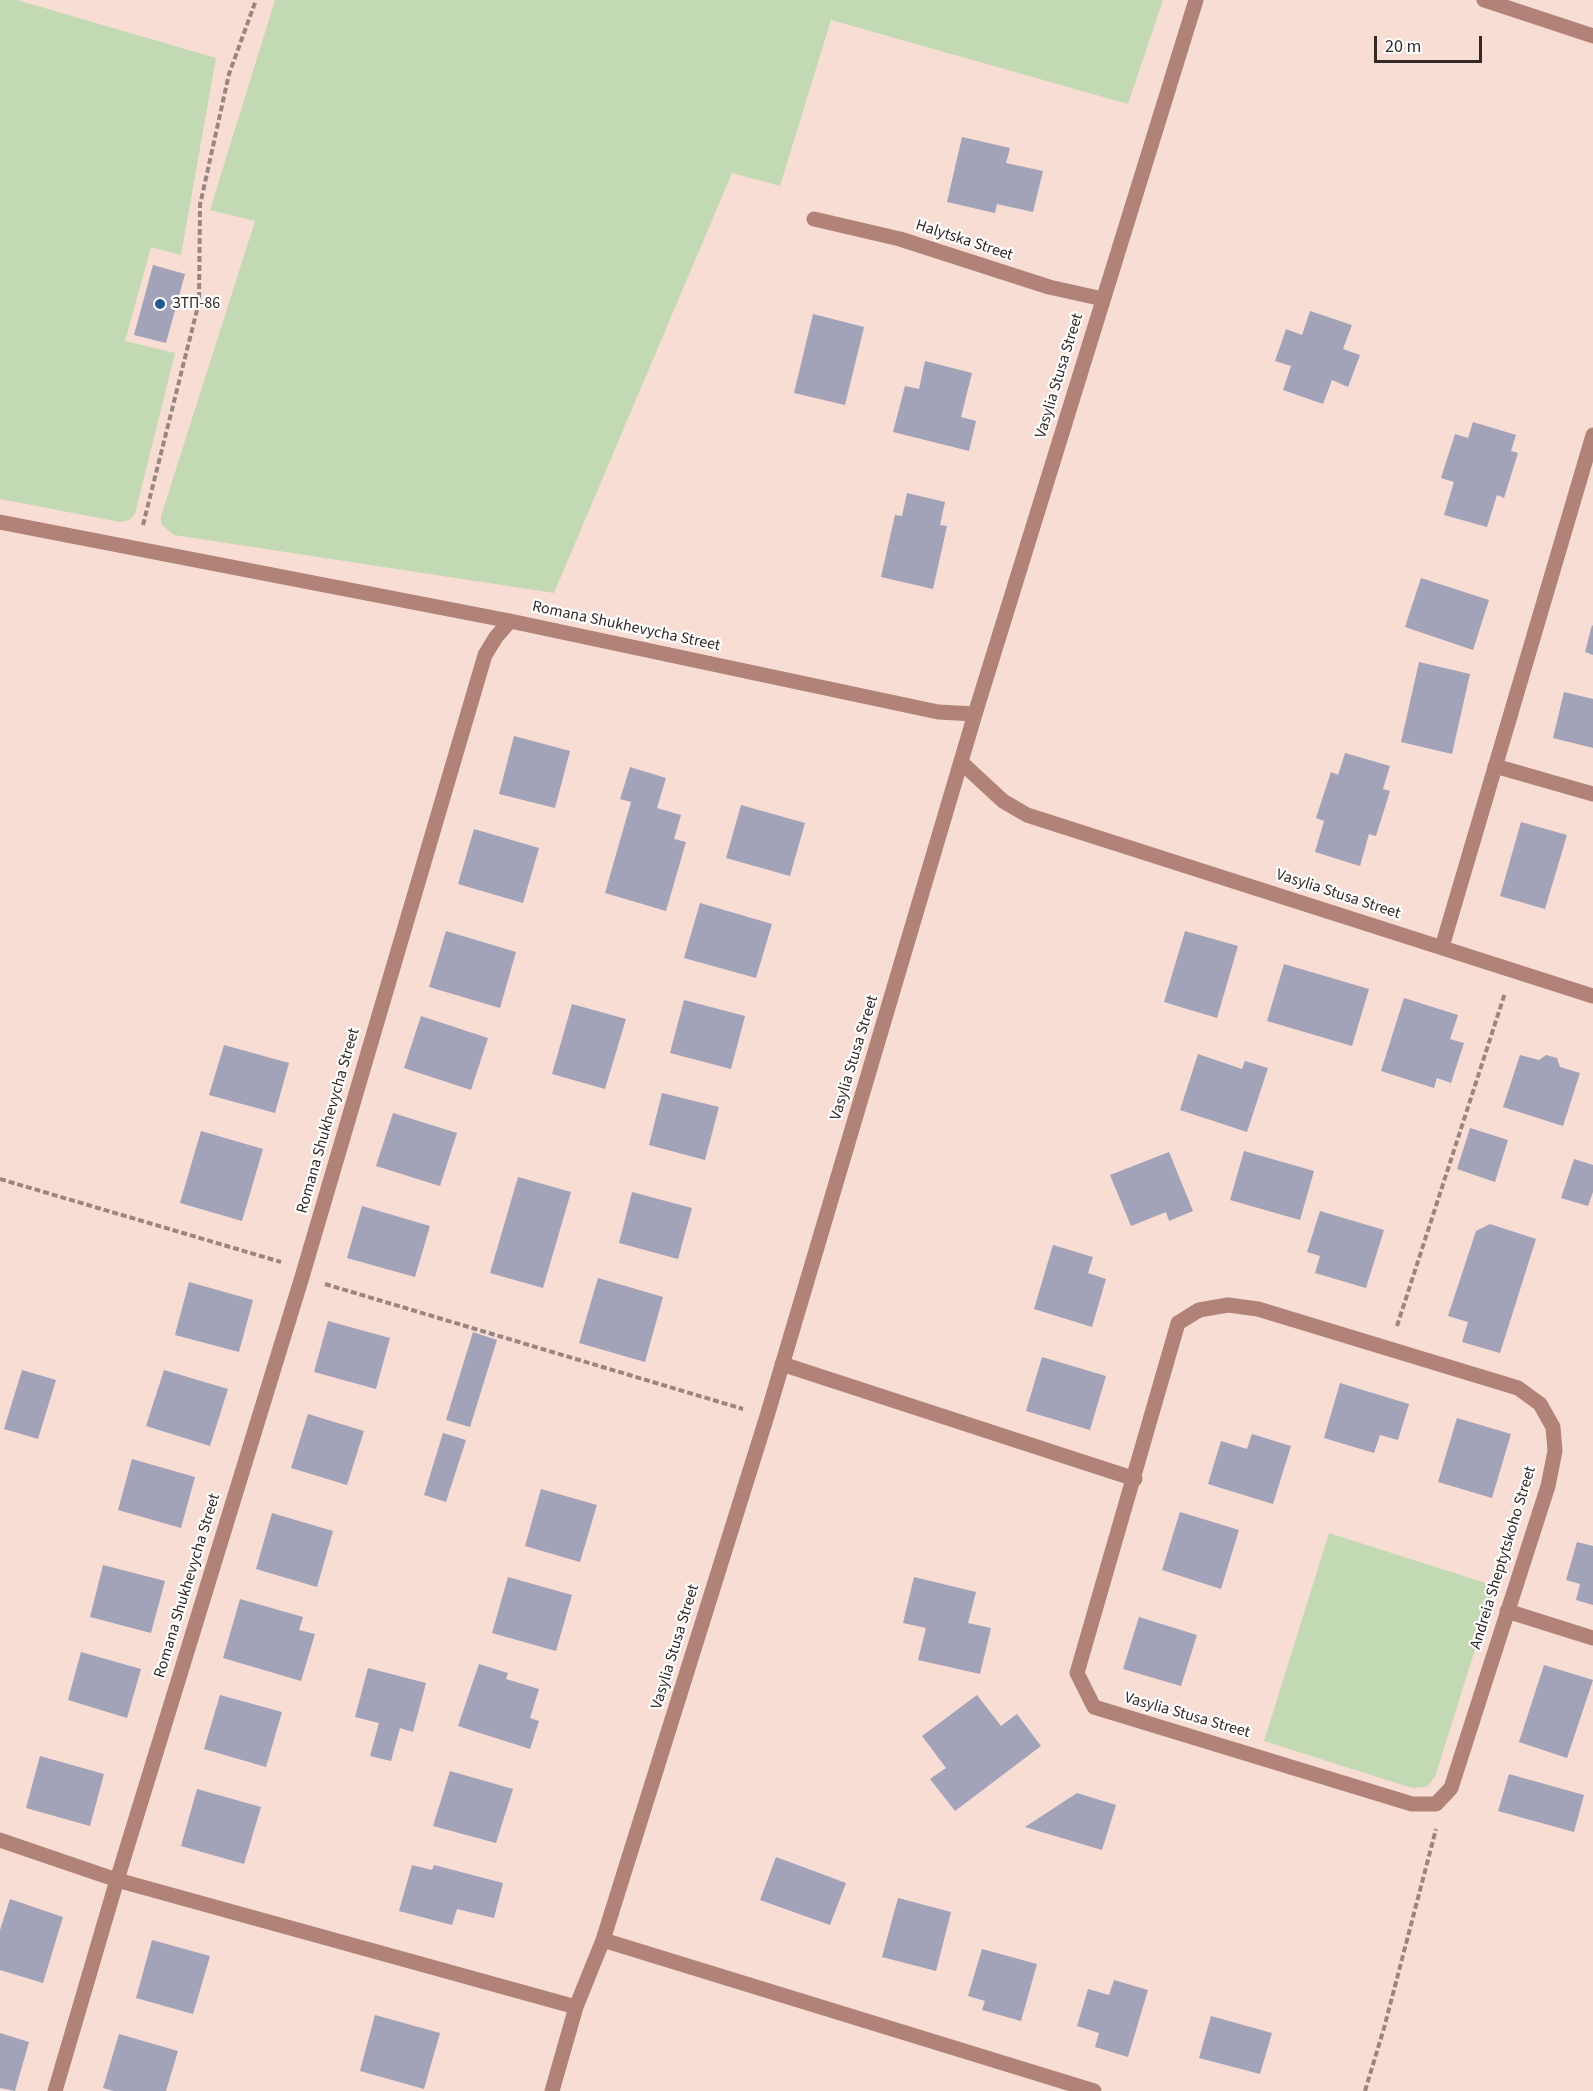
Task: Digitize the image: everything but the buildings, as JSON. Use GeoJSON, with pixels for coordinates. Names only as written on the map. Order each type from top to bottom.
{"type":"FeatureCollection","features":[{"type":"Feature","properties":{"kind":"street","name":"Vasylia Stusa Street"},"geometry":{"type":"LineString","coordinates":[[552,2091],[576,2007],[603,1940],[767,1416],[975,714],[1196,0]]}},
{"type":"Feature","properties":{"kind":"street"},"geometry":{"type":"LineString","coordinates":[[1484,0],[1593,36]]}},
{"type":"Feature","properties":{"kind":"street","name":"Halytska Street"},"geometry":{"type":"LineString","coordinates":[[814,219],[900,239],[1049,287],[1103,299]]}},
{"type":"Feature","properties":{"kind":"street"},"geometry":{"type":"LineString","coordinates":[[1442,947],[1593,435]]}},
{"type":"Feature","properties":{"kind":"street"},"geometry":{"type":"LineString","coordinates":[[0,522],[510,621]]}},
{"type":"Feature","properties":{"kind":"street","name":"Romana Shukhevycha Street"},"geometry":{"type":"LineString","coordinates":[[55,2091],[117,1880],[303,1273],[485,655],[496,637],[510,621],[938,712],[975,714]]}},
{"type":"Feature","properties":{"kind":"street","name":"Vasylia Stusa Street"},"geometry":{"type":"LineString","coordinates":[[962,763],[1003,801],[1027,815],[1512,970]]}},
{"type":"Feature","properties":{"kind":"street"},"geometry":{"type":"LineString","coordinates":[[1495,766],[1593,794]]}},
{"type":"Feature","properties":{"kind":"street"},"geometry":{"type":"LineString","coordinates":[[1512,970],[1593,996]]}},
{"type":"Feature","properties":{"kind":"street","name":"Vasylia Stusa Street"},"geometry":{"type":"LineString","coordinates":[[1390,1350],[1258,1309],[1228,1305],[1200,1310],[1178,1323],[1135,1479],[1077,1673],[1094,1707],[1258,1755],[1412,1804],[1436,1804]]}},
{"type":"Feature","properties":{"kind":"street","name":"Andreia Sheptytskoho Street"},"geometry":{"type":"LineString","coordinates":[[1390,1350],[1518,1388],[1540,1404],[1553,1427],[1555,1451],[1548,1486],[1451,1788],[1436,1804]]}},
{"type":"Feature","properties":{"kind":"street"},"geometry":{"type":"LineString","coordinates":[[782,1364],[1135,1479]]}},
{"type":"Feature","properties":{"kind":"street"},"geometry":{"type":"LineString","coordinates":[[1507,1611],[1593,1638]]}},
{"type":"Feature","properties":{"kind":"street"},"geometry":{"type":"LineString","coordinates":[[0,1840],[117,1880],[576,2007]]}},
{"type":"Feature","properties":{"kind":"street"},"geometry":{"type":"LineString","coordinates":[[603,1940],[1094,2091]]}},
{"type":"Feature","properties":{"kind":"path"},"geometry":{"type":"LineString","coordinates":[[137,549],[199,302],[200,205],[229,74],[256,0]]}},
{"type":"Feature","properties":{"kind":"path"},"geometry":{"type":"LineString","coordinates":[[1390,1350],[1512,970]]}},
{"type":"Feature","properties":{"kind":"path"},"geometry":{"type":"LineString","coordinates":[[0,1179],[767,1416]]}},
{"type":"Feature","properties":{"kind":"path"},"geometry":{"type":"LineString","coordinates":[[1365,2091],[1431,1855],[1436,1828],[1436,1804]]}},
{"type":"Feature","properties":{"kind":"green space"},"geometry":{"type":"Polygon","coordinates":[[[0,0],[17,0],[216,58],[181,255],[151,247],[125,341],[175,353],[135,514],[129,520],[120,522],[0,499],[0,0]]]}},
{"type":"Feature","properties":{"kind":"green space"},"geometry":{"type":"Polygon","coordinates":[[[275,0],[1163,0],[1128,104],[831,20],[780,186],[732,173],[554,593],[174,535],[161,524],[161,516],[255,221],[210,210],[275,0]]]}},
{"type":"Feature","properties":{"kind":"green space"},"geometry":{"type":"Polygon","coordinates":[[[1329,1533],[1495,1586],[1435,1777],[1427,1787],[1412,1788],[1264,1741],[1329,1533]]]}},
{"type":"Feature","properties":{"kind":"place","name":"ЗТП-86"},"geometry":{"type":"Point","coordinates":[160,304]}}]}
